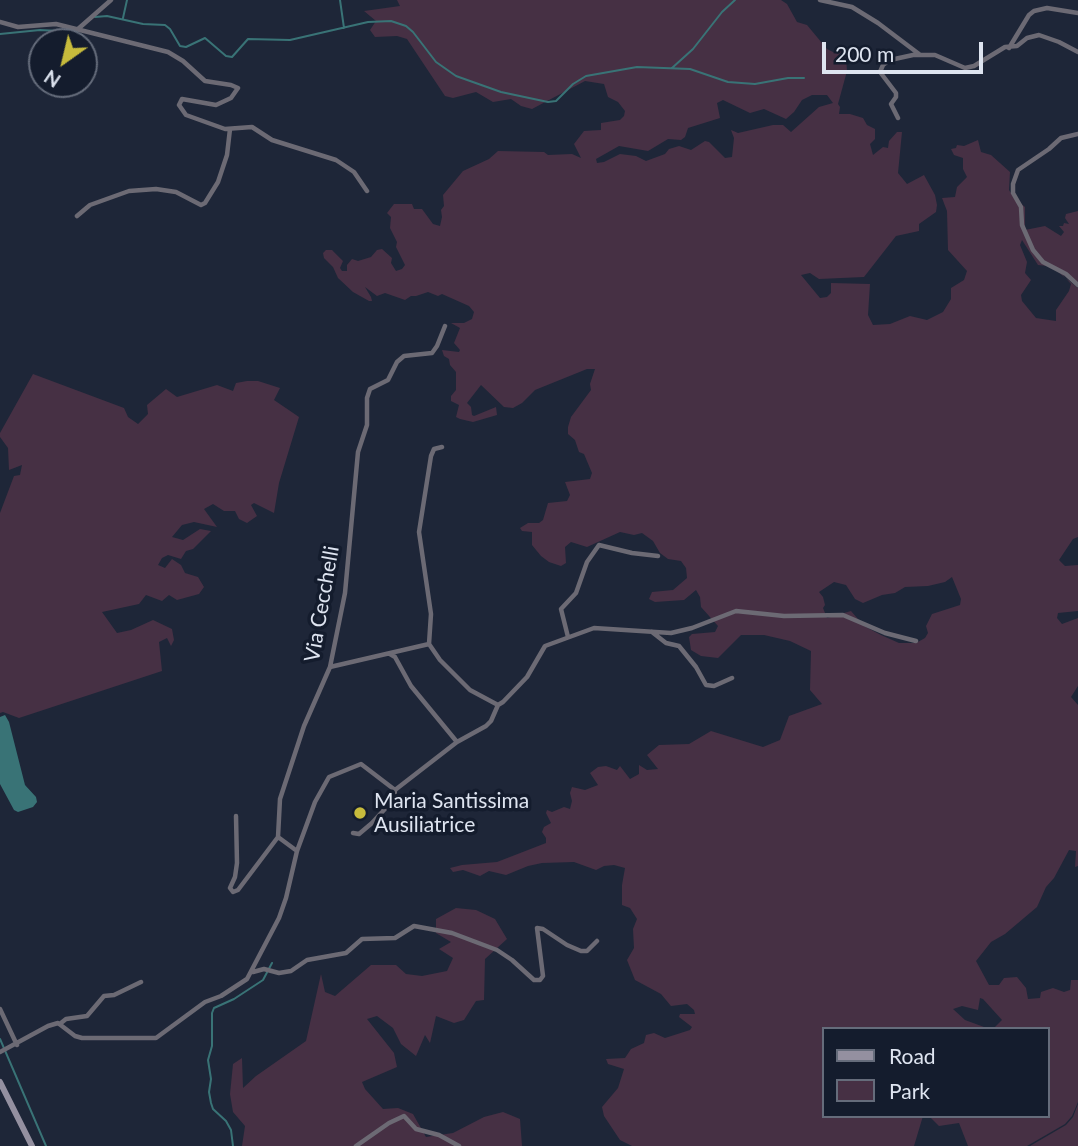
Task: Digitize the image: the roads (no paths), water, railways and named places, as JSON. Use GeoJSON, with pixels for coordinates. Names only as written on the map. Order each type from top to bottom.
{"type":"FeatureCollection","features":[{"type":"Feature","properties":{"kind":"main road"},"geometry":{"type":"LineString","coordinates":[[0,1082],[32,1146]]}},
{"type":"Feature","properties":{"kind":"street"},"geometry":{"type":"LineString","coordinates":[[82,28],[111,0]]}},
{"type":"Feature","properties":{"kind":"street"},"geometry":{"type":"LineString","coordinates":[[820,0],[852,7],[921,55]]}},
{"type":"Feature","properties":{"kind":"street"},"geometry":{"type":"LineString","coordinates":[[1009,48],[1034,11],[1047,8],[1078,13]]}},
{"type":"Feature","properties":{"kind":"street"},"geometry":{"type":"LineString","coordinates":[[0,22],[18,27],[56,24],[72,28]]}},
{"type":"Feature","properties":{"kind":"street"},"geometry":{"type":"LineString","coordinates":[[98,34],[158,48],[183,61],[205,81],[236,87],[236,94],[222,103],[209,105],[182,99],[179,105],[192,119],[225,129],[252,127],[272,140],[336,160],[354,172],[368,191]]}},
{"type":"Feature","properties":{"kind":"street"},"geometry":{"type":"LineString","coordinates":[[898,118],[891,104],[896,93],[881,75],[880,68],[890,60],[934,55],[965,68],[980,64],[1005,47],[1017,46],[1027,38],[1039,36],[1078,52]]}},
{"type":"Feature","properties":{"kind":"street"},"geometry":{"type":"LineString","coordinates":[[77,216],[90,205],[129,191],[156,189],[176,192],[201,205],[205,204],[218,182],[229,143],[230,129]]}},
{"type":"Feature","properties":{"kind":"street"},"geometry":{"type":"LineString","coordinates":[[1078,134],[1061,138],[1018,170],[1013,184],[1013,193],[1021,207],[1024,232],[1032,250],[1043,262],[1066,274],[1078,285]]}},
{"type":"Feature","properties":{"kind":"street","name":"Via Cecchelli"},"geometry":{"type":"LineString","coordinates":[[278,837],[280,799],[284,782],[304,726],[330,667],[345,593],[358,452],[367,425],[367,398],[370,389],[388,380],[397,362],[404,356],[432,353],[445,326]]}},
{"type":"Feature","properties":{"kind":"street"},"geometry":{"type":"LineString","coordinates":[[442,447],[434,449],[430,456],[419,532],[431,614],[429,644],[440,660],[470,690],[498,705]]}},
{"type":"Feature","properties":{"kind":"street"},"geometry":{"type":"LineString","coordinates":[[568,637],[561,609],[576,593],[587,562],[598,545],[658,556]]}},
{"type":"Feature","properties":{"kind":"street"},"geometry":{"type":"LineString","coordinates":[[352,832],[359,834],[372,823],[394,799],[395,790],[457,742],[486,726],[498,705],[527,677],[545,646],[594,628],[652,632],[686,630],[736,611],[784,616],[843,615],[876,630],[916,641]]}},
{"type":"Feature","properties":{"kind":"street"},"geometry":{"type":"LineString","coordinates":[[652,632],[666,643],[679,646],[706,685],[714,686],[732,678]]}},
{"type":"Feature","properties":{"kind":"street"},"geometry":{"type":"LineString","coordinates":[[330,667],[429,644]]}},
{"type":"Feature","properties":{"kind":"street"},"geometry":{"type":"LineString","coordinates":[[390,654],[395,657],[411,687],[457,742]]}},
{"type":"Feature","properties":{"kind":"street"},"geometry":{"type":"LineString","coordinates":[[61,1023],[75,1036],[82,1038],[156,1038],[205,1002],[239,985],[252,972],[283,908],[297,851],[315,802],[329,778],[361,764],[395,790]]}},
{"type":"Feature","properties":{"kind":"street"},"geometry":{"type":"LineString","coordinates":[[236,816],[237,863],[230,888],[233,892],[238,890],[278,837],[297,851]]}},
{"type":"Feature","properties":{"kind":"street"},"geometry":{"type":"LineString","coordinates":[[252,972],[264,969],[279,973],[291,971],[307,960],[342,955],[362,939],[395,938],[414,926],[452,933],[497,950],[534,980],[540,980],[543,976],[537,928],[581,951],[587,951],[597,941]]}},
{"type":"Feature","properties":{"kind":"street"},"geometry":{"type":"LineString","coordinates":[[1,1052],[48,1026],[66,1019],[87,1016],[104,996],[114,995],[141,982]]}},
{"type":"Feature","properties":{"kind":"street"},"geometry":{"type":"LineString","coordinates":[[0,1009],[15,1045]]}},
{"type":"Feature","properties":{"kind":"street"},"geometry":{"type":"LineString","coordinates":[[356,1146],[388,1123],[404,1116],[416,1129],[439,1135],[459,1146]]}},
{"type":"Feature","properties":{"kind":"waterway"},"geometry":{"type":"LineString","coordinates":[[123,18],[127,0]]}},
{"type":"Feature","properties":{"kind":"waterway"},"geometry":{"type":"LineString","coordinates":[[340,0],[344,28]]}},
{"type":"Feature","properties":{"kind":"waterway"},"geometry":{"type":"LineString","coordinates":[[672,68],[693,49],[735,0]]}},
{"type":"Feature","properties":{"kind":"waterway"},"geometry":{"type":"LineString","coordinates":[[95,17],[107,16],[143,24],[165,25],[180,46],[186,47],[205,38],[226,56],[232,57],[248,39],[290,40],[368,22],[391,21],[406,26],[436,62],[456,76],[501,92],[548,102],[556,101],[573,84],[586,76],[637,67],[690,69],[728,82],[755,84],[804,78]]}},
{"type":"Feature","properties":{"kind":"waterway"},"geometry":{"type":"LineString","coordinates":[[0,34],[28,31]]}},
{"type":"Feature","properties":{"kind":"waterway"},"geometry":{"type":"LineString","coordinates":[[233,1146],[231,1130],[213,1109],[209,1092],[211,1079],[208,1060],[212,1046],[212,1013],[214,1008],[234,999],[263,980],[272,963]]}},
{"type":"Feature","properties":{"kind":"waterway"},"geometry":{"type":"LineString","coordinates":[[0,1039],[46,1146]]}},
{"type":"Feature","properties":{"kind":"place","name":"Maria Santissima Ausiliatrice"},"geometry":{"type":"Point","coordinates":[360,813]}}]}
